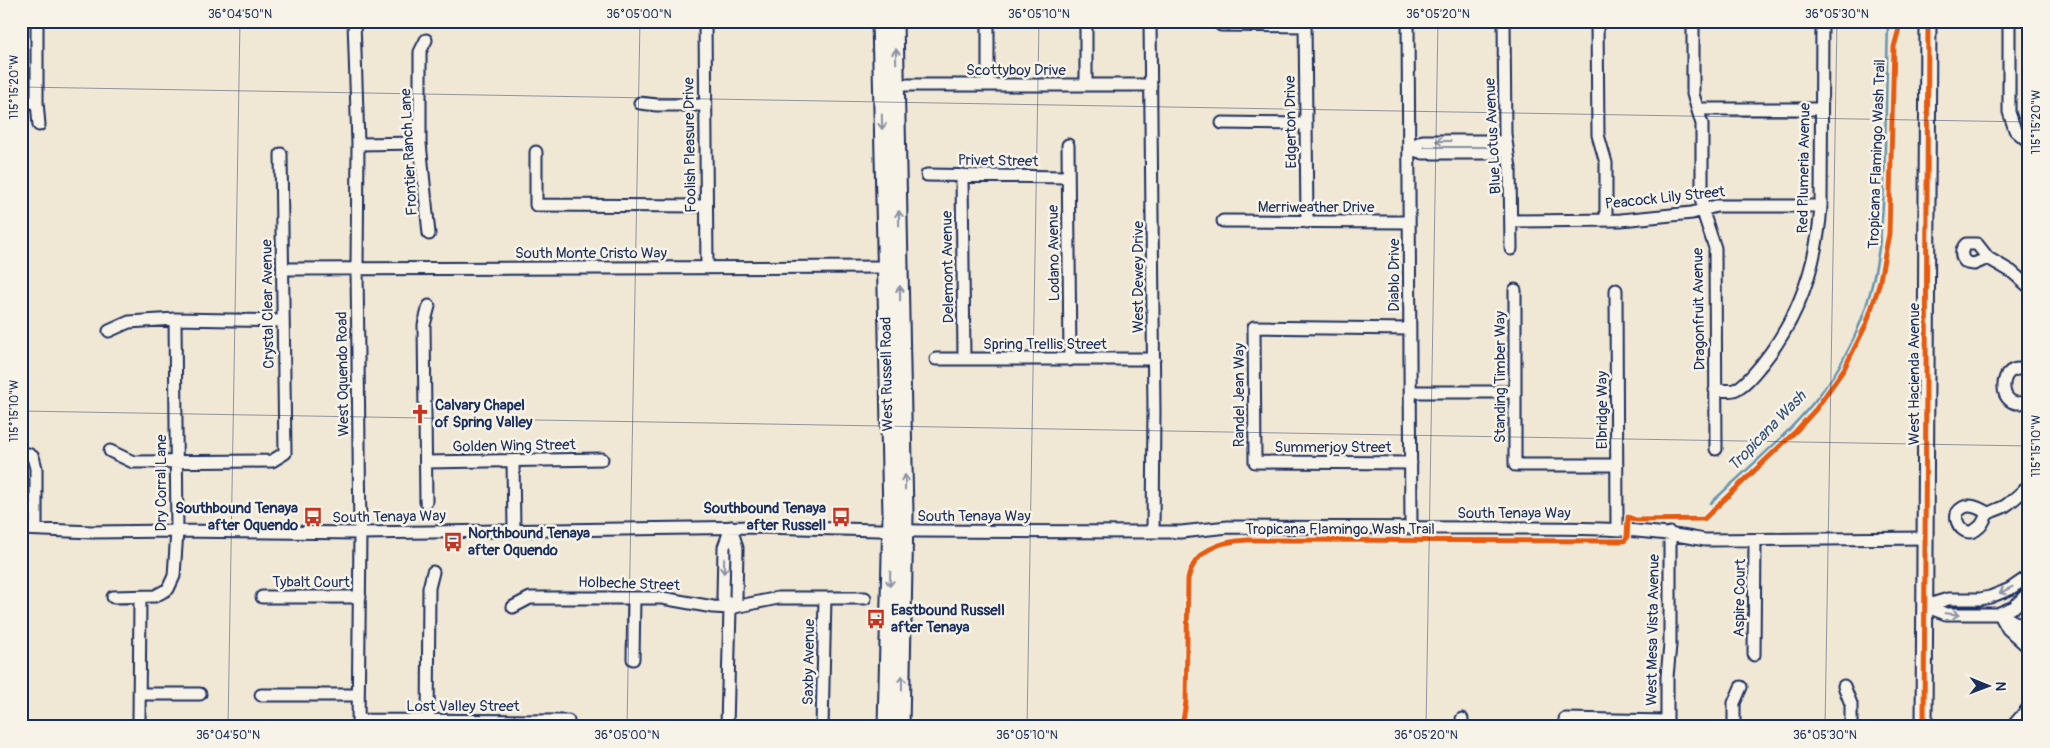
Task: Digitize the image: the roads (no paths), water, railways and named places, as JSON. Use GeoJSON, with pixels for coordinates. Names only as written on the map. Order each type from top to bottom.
{"type":"FeatureCollection","features":[{"type":"Feature","properties":{"kind":"main road","name":"West Russell Road"},"geometry":{"type":"LineString","coordinates":[[880,21],[884,267],[898,530],[886,727]]}},
{"type":"Feature","properties":{"kind":"main road","name":"West Russell Road"},"geometry":{"type":"LineString","coordinates":[[895,21],[900,267],[898,530],[900,727]]}},
{"type":"Feature","properties":{"kind":"main road","name":"West Hacienda Avenue"},"geometry":{"type":"LineString","coordinates":[[1924,727],[1928,21]]}},
{"type":"Feature","properties":{"kind":"street"},"geometry":{"type":"LineString","coordinates":[[37,21],[37,102],[39,125]]}},
{"type":"Feature","properties":{"kind":"street","name":"West Oquendo Road"},"geometry":{"type":"LineString","coordinates":[[354,21],[358,144],[357,268],[360,533],[358,723]]}},
{"type":"Feature","properties":{"kind":"street","name":"Foolish Pleasure Drive"},"geometry":{"type":"LineString","coordinates":[[704,21],[707,268]]}},
{"type":"Feature","properties":{"kind":"street","name":"West Dewey Drive"},"geometry":{"type":"LineString","coordinates":[[1150,21],[1154,359],[1153,532]]}},
{"type":"Feature","properties":{"kind":"street","name":"Diablo Drive"},"geometry":{"type":"LineString","coordinates":[[1408,21],[1411,528]]}},
{"type":"Feature","properties":{"kind":"street","name":"Blue Lotus Avenue"},"geometry":{"type":"LineString","coordinates":[[1504,21],[1506,146],[1510,168],[1512,220],[1511,249]]}},
{"type":"Feature","properties":{"kind":"street"},"geometry":{"type":"LineString","coordinates":[[1597,21],[1598,136],[1606,163],[1606,220]]}},
{"type":"Feature","properties":{"kind":"street","name":"Dragonfruit Avenue"},"geometry":{"type":"LineString","coordinates":[[1693,21],[1693,94],[1702,124],[1702,209],[1716,248],[1716,449]]}},
{"type":"Feature","properties":{"kind":"street","name":"Red Plumeria Avenue"},"geometry":{"type":"LineString","coordinates":[[1715,390],[1735,390],[1748,380],[1784,333],[1804,293],[1810,274],[1819,230],[1821,206],[1822,21]]}},
{"type":"Feature","properties":{"kind":"street"},"geometry":{"type":"LineString","coordinates":[[2008,21],[2008,112],[2015,130],[2029,142]]}},
{"type":"Feature","properties":{"kind":"street"},"geometry":{"type":"LineString","coordinates":[[1221,25],[1305,24]]}},
{"type":"Feature","properties":{"kind":"street","name":"Edgerton Drive"},"geometry":{"type":"LineString","coordinates":[[1305,24],[1308,222]]}},
{"type":"Feature","properties":{"kind":"street"},"geometry":{"type":"LineString","coordinates":[[988,25],[988,85]]}},
{"type":"Feature","properties":{"kind":"street"},"geometry":{"type":"LineString","coordinates":[[1086,25],[1086,85]]}},
{"type":"Feature","properties":{"kind":"street","name":"Frontier Ranch Lane"},"geometry":{"type":"LineString","coordinates":[[426,40],[420,52],[420,143],[429,234]]}},
{"type":"Feature","properties":{"kind":"street","name":"Scottyboy Drive"},"geometry":{"type":"LineString","coordinates":[[881,85],[1152,85]]}},
{"type":"Feature","properties":{"kind":"street"},"geometry":{"type":"LineString","coordinates":[[21,102],[37,102]]}},
{"type":"Feature","properties":{"kind":"street"},"geometry":{"type":"LineString","coordinates":[[640,103],[704,105]]}},
{"type":"Feature","properties":{"kind":"street"},"geometry":{"type":"LineString","coordinates":[[1698,109],[1821,109]]}},
{"type":"Feature","properties":{"kind":"street"},"geometry":{"type":"LineString","coordinates":[[1222,123],[1306,124]]}},
{"type":"Feature","properties":{"kind":"street"},"geometry":{"type":"LineString","coordinates":[[1409,148],[1423,141],[1496,141],[1506,146]]}},
{"type":"Feature","properties":{"kind":"street"},"geometry":{"type":"LineString","coordinates":[[358,144],[420,143]]}},
{"type":"Feature","properties":{"kind":"street","name":"Lodano Avenue"},"geometry":{"type":"LineString","coordinates":[[1068,145],[1070,360]]}},
{"type":"Feature","properties":{"kind":"street"},"geometry":{"type":"LineString","coordinates":[[536,152],[536,205],[706,206]]}},
{"type":"Feature","properties":{"kind":"street","name":"Crystal Clear Avenue"},"geometry":{"type":"LineString","coordinates":[[176,460],[272,461],[285,453],[281,154]]}},
{"type":"Feature","properties":{"kind":"street","name":"Privet Street"},"geometry":{"type":"LineString","coordinates":[[927,175],[1068,177]]}},
{"type":"Feature","properties":{"kind":"street","name":"Delemont Avenue"},"geometry":{"type":"LineString","coordinates":[[962,175],[964,359]]}},
{"type":"Feature","properties":{"kind":"street","name":"Peacock Lily Street"},"geometry":{"type":"LineString","coordinates":[[1512,220],[1621,220],[1692,213],[1716,206],[1821,206]]}},
{"type":"Feature","properties":{"kind":"street","name":"Merriweather Drive"},"geometry":{"type":"LineString","coordinates":[[1223,221],[1409,222]]}},
{"type":"Feature","properties":{"kind":"street"},"geometry":{"type":"LineString","coordinates":[[1988,258],[2012,272],[2029,287]]}},
{"type":"Feature","properties":{"kind":"street","name":"South Monte Cristo Way"},"geometry":{"type":"LineString","coordinates":[[283,269],[900,267]]}},
{"type":"Feature","properties":{"kind":"street","name":"Standing Timber Way"},"geometry":{"type":"LineString","coordinates":[[1515,290],[1515,465],[1617,465]]}},
{"type":"Feature","properties":{"kind":"street","name":"Elbridge Way"},"geometry":{"type":"LineString","coordinates":[[1616,290],[1617,529]]}},
{"type":"Feature","properties":{"kind":"street"},"geometry":{"type":"LineString","coordinates":[[426,502],[424,324],[429,306]]}},
{"type":"Feature","properties":{"kind":"street"},"geometry":{"type":"LineString","coordinates":[[109,331],[129,322],[175,319],[283,321]]}},
{"type":"Feature","properties":{"kind":"street","name":"Dry Corral Lane"},"geometry":{"type":"LineString","coordinates":[[113,597],[140,598],[160,595],[170,585],[176,570],[175,319]]}},
{"type":"Feature","properties":{"kind":"street","name":"Randel Jean Way"},"geometry":{"type":"LineString","coordinates":[[1254,462],[1254,327],[1410,328]]}},
{"type":"Feature","properties":{"kind":"street","name":"Spring Trellis Street"},"geometry":{"type":"LineString","coordinates":[[936,359],[1154,359]]}},
{"type":"Feature","properties":{"kind":"street"},"geometry":{"type":"LineString","coordinates":[[2029,372],[2021,370],[2012,371],[2005,378],[2003,387],[2006,396],[2013,402],[2029,400]]}},
{"type":"Feature","properties":{"kind":"street"},"geometry":{"type":"LineString","coordinates":[[1410,392],[1515,392]]}},
{"type":"Feature","properties":{"kind":"street"},"geometry":{"type":"LineString","coordinates":[[110,450],[133,462],[176,460]]}},
{"type":"Feature","properties":{"kind":"street"},"geometry":{"type":"LineString","coordinates":[[21,454],[28,454],[33,457],[36,468],[36,529]]}},
{"type":"Feature","properties":{"kind":"street","name":"Golden Wing Street"},"geometry":{"type":"LineString","coordinates":[[426,462],[602,459]]}},
{"type":"Feature","properties":{"kind":"street"},"geometry":{"type":"LineString","coordinates":[[513,461],[514,530]]}},
{"type":"Feature","properties":{"kind":"street","name":"Summerjoy Street"},"geometry":{"type":"LineString","coordinates":[[1254,462],[1411,463]]}},
{"type":"Feature","properties":{"kind":"street"},"geometry":{"type":"LineString","coordinates":[[1988,513],[2007,505],[2029,485]]}},
{"type":"Feature","properties":{"kind":"street"},"geometry":{"type":"LineString","coordinates":[[727,727],[730,608],[736,598],[737,548],[731,527]]}},
{"type":"Feature","properties":{"kind":"street","name":"South Tenaya Way"},"geometry":{"type":"LineString","coordinates":[[21,529],[92,532],[360,533],[731,527],[1181,532],[1228,527],[1617,529],[1670,533],[1705,540],[1926,538]]}},
{"type":"Feature","properties":{"kind":"street","name":"West Mesa Vista Avenue"},"geometry":{"type":"LineString","coordinates":[[1666,724],[1670,645],[1670,533]]}},
{"type":"Feature","properties":{"kind":"street","name":"Aspire Court"},"geometry":{"type":"LineString","coordinates":[[1754,655],[1755,540]]}},
{"type":"Feature","properties":{"kind":"street"},"geometry":{"type":"LineString","coordinates":[[428,724],[429,588],[433,572]]}},
{"type":"Feature","properties":{"kind":"street"},"geometry":{"type":"LineString","coordinates":[[1925,606],[1948,599],[1980,599],[1990,597],[2010,589],[2029,576]]}},
{"type":"Feature","properties":{"kind":"street"},"geometry":{"type":"LineString","coordinates":[[1925,606],[1946,614],[1999,613],[2014,607],[2029,592]]}},
{"type":"Feature","properties":{"kind":"street","name":"Tybalt Court"},"geometry":{"type":"LineString","coordinates":[[262,597],[360,597]]}},
{"type":"Feature","properties":{"kind":"street"},"geometry":{"type":"LineString","coordinates":[[139,721],[140,598]]}},
{"type":"Feature","properties":{"kind":"street","name":"Holbeche Street"},"geometry":{"type":"LineString","coordinates":[[513,607],[530,598],[674,598],[713,607],[730,608],[778,598],[865,598]]}},
{"type":"Feature","properties":{"kind":"street"},"geometry":{"type":"LineString","coordinates":[[633,659],[634,598]]}},
{"type":"Feature","properties":{"kind":"street","name":"Saxby Avenue"},"geometry":{"type":"LineString","coordinates":[[822,727],[825,598]]}},
{"type":"Feature","properties":{"kind":"street"},"geometry":{"type":"LineString","coordinates":[[1999,613],[2015,622],[2029,635]]}},
{"type":"Feature","properties":{"kind":"street"},"geometry":{"type":"LineString","coordinates":[[1999,613],[2008,629],[2029,648]]}},
{"type":"Feature","properties":{"kind":"street"},"geometry":{"type":"LineString","coordinates":[[1844,686],[1851,704],[1852,727]]}},
{"type":"Feature","properties":{"kind":"street"},"geometry":{"type":"LineString","coordinates":[[1734,727],[1734,702],[1741,687]]}},
{"type":"Feature","properties":{"kind":"street"},"geometry":{"type":"LineString","coordinates":[[140,694],[200,694]]}},
{"type":"Feature","properties":{"kind":"street"},"geometry":{"type":"LineString","coordinates":[[261,695],[358,695]]}},
{"type":"Feature","properties":{"kind":"street"},"geometry":{"type":"LineString","coordinates":[[2012,727],[2029,707]]}},
{"type":"Feature","properties":{"kind":"street","name":"Lost Valley Street"},"geometry":{"type":"LineString","coordinates":[[358,723],[568,724]]}},
{"type":"Feature","properties":{"kind":"street"},"geometry":{"type":"LineString","coordinates":[[1565,723],[1666,724]]}},
{"type":"Feature","properties":{"kind":"waterway","name":"Tropicana Wash"},"geometry":{"type":"LineString","coordinates":[[1711,503],[1807,410],[1834,375],[1850,347],[1862,320],[1876,264],[1883,207],[1888,21]]}},
{"type":"Feature","properties":{"kind":"place","name":"Calvary Chapel of Spring Valley"},"geometry":{"type":"Point","coordinates":[420,414]}},
{"type":"Feature","properties":{"kind":"place","name":"Southbound Tenaya after Oquendo"},"geometry":{"type":"Point","coordinates":[313,517]}},
{"type":"Feature","properties":{"kind":"place","name":"Southbound Tenaya after Russell"},"geometry":{"type":"Point","coordinates":[841,517]}},
{"type":"Feature","properties":{"kind":"place","name":"Northbound Tenaya after Oquendo"},"geometry":{"type":"Point","coordinates":[453,542]}},
{"type":"Feature","properties":{"kind":"place","name":"Eastbound Russell after Tenaya"},"geometry":{"type":"Point","coordinates":[876,619]}}]}
